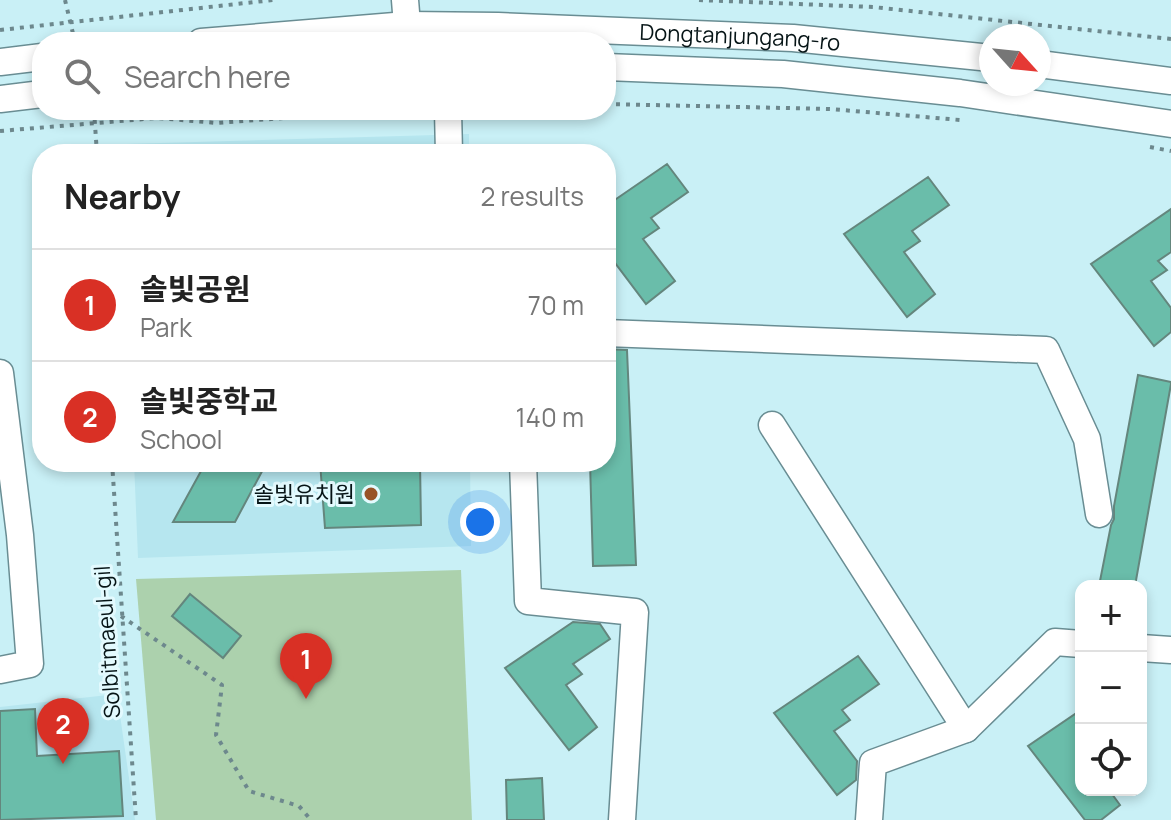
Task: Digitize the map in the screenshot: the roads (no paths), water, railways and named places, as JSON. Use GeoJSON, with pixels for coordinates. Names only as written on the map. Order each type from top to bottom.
{"type":"FeatureCollection","features":[{"type":"Feature","properties":{"kind":"street","name":"Dongtanjungang-ro"},"geometry":{"type":"LineString","coordinates":[[269,32],[406,12],[765,36],[979,57]]}},
{"type":"Feature","properties":{"kind":"street"},"geometry":{"type":"LineString","coordinates":[[0,62],[32,58]]}},
{"type":"Feature","properties":{"kind":"street"},"geometry":{"type":"LineString","coordinates":[[1051,66],[1171,81]]}},
{"type":"Feature","properties":{"kind":"street","name":"Dongtanjungang-ro"},"geometry":{"type":"LineString","coordinates":[[616,67],[783,74],[960,93],[1171,124]]}},
{"type":"Feature","properties":{"kind":"street"},"geometry":{"type":"LineString","coordinates":[[0,99],[32,95]]}},
{"type":"Feature","properties":{"kind":"street"},"geometry":{"type":"LineString","coordinates":[[448,120],[449,144]]}},
{"type":"Feature","properties":{"kind":"street"},"geometry":{"type":"LineString","coordinates":[[616,333],[1046,350],[1087,439],[1099,514]]}},
{"type":"Feature","properties":{"kind":"street"},"geometry":{"type":"LineString","coordinates":[[0,373],[20,535],[30,664],[0,670]]}},
{"type":"Feature","properties":{"kind":"street"},"geometry":{"type":"LineString","coordinates":[[772,425],[966,729]]}},
{"type":"Feature","properties":{"kind":"street"},"geometry":{"type":"LineString","coordinates":[[523,472],[528,601],[635,612],[622,820]]}},
{"type":"Feature","properties":{"kind":"street"},"geometry":{"type":"LineString","coordinates":[[869,820],[873,763],[966,729],[1055,642],[1075,644]]}},
{"type":"Feature","properties":{"kind":"street"},"geometry":{"type":"LineString","coordinates":[[1147,648],[1171,650]]}},
{"type":"Feature","properties":{"kind":"place","name":"솔빛유치원"},"geometry":{"type":"Point","coordinates":[371,494]}},
{"type":"Feature","properties":{"kind":"place","name":"솔빛공원"},"geometry":{"type":"Point","coordinates":[306,699]}},
{"type":"Feature","properties":{"kind":"place","name":"솔빛중학교"},"geometry":{"type":"Point","coordinates":[63,764]}}]}
